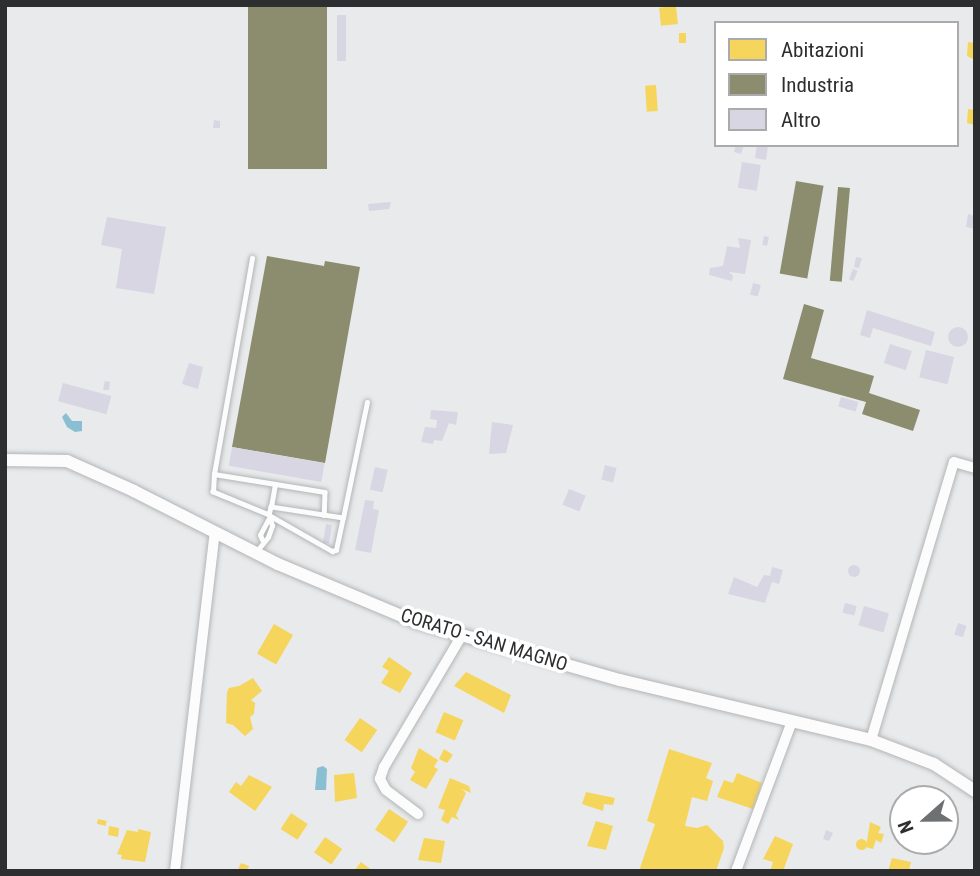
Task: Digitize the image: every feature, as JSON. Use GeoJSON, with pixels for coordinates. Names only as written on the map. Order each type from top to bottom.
{"type":"FeatureCollection","features":[{"type":"Feature","properties":{"kind":"main road","name":"CORATO - SAN MAGNO"},"geometry":{"type":"LineString","coordinates":[[5,460],[67,461],[255,553],[416,622],[620,680],[871,740],[934,764],[975,792]]}},
{"type":"Feature","properties":{"kind":"street"},"geometry":{"type":"LineString","coordinates":[[871,740],[954,462],[975,468]]}},
{"type":"Feature","properties":{"kind":"street"},"geometry":{"type":"LineString","coordinates":[[175,871],[215,532]]}},
{"type":"Feature","properties":{"kind":"street"},"geometry":{"type":"LineString","coordinates":[[418,814],[386,790],[380,779],[384,767],[462,635]]}},
{"type":"Feature","properties":{"kind":"street"},"geometry":{"type":"LineString","coordinates":[[736,871],[792,722]]}},
{"type":"Feature","properties":{"kind":"lane"},"geometry":{"type":"LineString","coordinates":[[252,258],[213,492],[332,551],[337,551],[367,402]]}},
{"type":"Feature","properties":{"kind":"lane"},"geometry":{"type":"LineString","coordinates":[[214,474],[325,492],[324,515]]}},
{"type":"Feature","properties":{"kind":"lane"},"geometry":{"type":"LineString","coordinates":[[255,553],[269,518],[275,485]]}},
{"type":"Feature","properties":{"kind":"lane"},"geometry":{"type":"LineString","coordinates":[[271,507],[343,518]]}},
{"type":"Feature","properties":{"kind":"water"},"geometry":{"type":"Polygon","coordinates":[[[66,413],[72,421],[82,421],[82,431],[75,432],[67,427],[62,417],[66,413]]]}},
{"type":"Feature","properties":{"kind":"water"},"geometry":{"type":"Polygon","coordinates":[[[323,766],[327,769],[326,790],[315,790],[317,768],[323,766]]]}},
{"type":"Feature","properties":{"kind":"building: Abitazioni"},"geometry":{"type":"Polygon","coordinates":[[[676,6],[678,24],[661,26],[659,8],[676,6]]]}},
{"type":"Feature","properties":{"kind":"building: Abitazioni"},"geometry":{"type":"Polygon","coordinates":[[[679,33],[686,33],[686,43],[679,43],[679,33]]]}},
{"type":"Feature","properties":{"kind":"building: Abitazioni"},"geometry":{"type":"Polygon","coordinates":[[[968,42],[975,43],[975,60],[967,56],[968,42]]]}},
{"type":"Feature","properties":{"kind":"building: Abitazioni"},"geometry":{"type":"Polygon","coordinates":[[[656,85],[658,111],[647,112],[645,86],[656,85]]]}},
{"type":"Feature","properties":{"kind":"building: Abitazioni"},"geometry":{"type":"Polygon","coordinates":[[[968,109],[975,110],[975,125],[967,123],[968,109]]]}},
{"type":"Feature","properties":{"kind":"building: Abitazioni"},"geometry":{"type":"Polygon","coordinates":[[[274,624],[293,635],[276,664],[257,653],[274,624]]]}},
{"type":"Feature","properties":{"kind":"building: Abitazioni"},"geometry":{"type":"Polygon","coordinates":[[[389,657],[412,673],[400,693],[381,683],[389,671],[382,667],[389,657]]]}},
{"type":"Feature","properties":{"kind":"building: Abitazioni"},"geometry":{"type":"Polygon","coordinates":[[[466,672],[511,695],[504,713],[454,686],[466,672]]]}},
{"type":"Feature","properties":{"kind":"building: Abitazioni"},"geometry":{"type":"Polygon","coordinates":[[[253,678],[262,691],[251,700],[255,703],[254,714],[250,717],[253,729],[245,736],[233,725],[226,723],[227,692],[229,688],[253,678]]]}},
{"type":"Feature","properties":{"kind":"building: Abitazioni"},"geometry":{"type":"Polygon","coordinates":[[[444,712],[463,720],[455,740],[435,732],[444,712]]]}},
{"type":"Feature","properties":{"kind":"building: Abitazioni"},"geometry":{"type":"Polygon","coordinates":[[[360,718],[377,730],[362,752],[345,740],[360,718]]]}},
{"type":"Feature","properties":{"kind":"building: Abitazioni"},"geometry":{"type":"Polygon","coordinates":[[[419,748],[438,760],[434,767],[438,769],[426,789],[410,780],[415,772],[411,768],[419,748]]]}},
{"type":"Feature","properties":{"kind":"building: Abitazioni"},"geometry":{"type":"Polygon","coordinates":[[[444,749],[453,755],[447,763],[439,759],[444,749]]]}},
{"type":"Feature","properties":{"kind":"building: Abitazioni"},"geometry":{"type":"Polygon","coordinates":[[[669,749],[712,763],[706,778],[713,781],[707,801],[692,797],[685,826],[697,828],[707,825],[723,841],[724,848],[716,871],[639,871],[655,824],[647,821],[669,749]]]}},
{"type":"Feature","properties":{"kind":"building: Abitazioni"},"geometry":{"type":"Polygon","coordinates":[[[354,773],[357,798],[335,802],[334,775],[354,773]]]}},
{"type":"Feature","properties":{"kind":"building: Abitazioni"},"geometry":{"type":"Polygon","coordinates":[[[737,773],[762,783],[753,809],[717,797],[724,780],[733,783],[737,773]]]}},
{"type":"Feature","properties":{"kind":"building: Abitazioni"},"geometry":{"type":"Polygon","coordinates":[[[249,775],[272,787],[255,811],[229,792],[236,782],[241,786],[249,775]]]}},
{"type":"Feature","properties":{"kind":"building: Abitazioni"},"geometry":{"type":"Polygon","coordinates":[[[450,778],[469,786],[471,793],[462,789],[466,793],[456,815],[459,820],[452,817],[448,824],[441,820],[445,810],[438,808],[450,778]]]}},
{"type":"Feature","properties":{"kind":"building: Abitazioni"},"geometry":{"type":"Polygon","coordinates":[[[586,792],[615,798],[613,805],[604,804],[603,811],[582,804],[586,792]]]}},
{"type":"Feature","properties":{"kind":"building: Abitazioni"},"geometry":{"type":"Polygon","coordinates":[[[389,809],[408,822],[394,843],[375,830],[389,809]]]}},
{"type":"Feature","properties":{"kind":"building: Abitazioni"},"geometry":{"type":"Polygon","coordinates":[[[291,813],[308,824],[297,840],[281,829],[291,813]]]}},
{"type":"Feature","properties":{"kind":"building: Abitazioni"},"geometry":{"type":"Polygon","coordinates":[[[98,819],[107,821],[106,826],[97,824],[98,819]]]}},
{"type":"Feature","properties":{"kind":"building: Abitazioni"},"geometry":{"type":"Polygon","coordinates":[[[596,821],[613,826],[606,850],[587,846],[596,821]]]}},
{"type":"Feature","properties":{"kind":"building: Abitazioni"},"geometry":{"type":"Polygon","coordinates":[[[870,822],[881,827],[878,833],[884,834],[881,843],[876,840],[873,849],[866,847],[870,822]]]}},
{"type":"Feature","properties":{"kind":"building: Abitazioni"},"geometry":{"type":"Polygon","coordinates":[[[109,826],[119,828],[118,837],[108,835],[109,826]]]}},
{"type":"Feature","properties":{"kind":"building: Abitazioni"},"geometry":{"type":"Polygon","coordinates":[[[138,829],[151,832],[145,862],[121,859],[122,855],[117,854],[127,830],[138,832],[138,829]]]}},
{"type":"Feature","properties":{"kind":"building: Abitazioni"},"geometry":{"type":"Polygon","coordinates":[[[775,836],[793,844],[783,871],[770,871],[773,862],[763,859],[775,836]]]}},
{"type":"Feature","properties":{"kind":"building: Abitazioni"},"geometry":{"type":"Polygon","coordinates":[[[325,837],[342,849],[331,865],[314,853],[325,837]]]}},
{"type":"Feature","properties":{"kind":"building: Abitazioni"},"geometry":{"type":"Polygon","coordinates":[[[424,838],[445,841],[441,863],[418,860],[424,838]]]}},
{"type":"Feature","properties":{"kind":"building: Abitazioni"},"geometry":{"type":"Polygon","coordinates":[[[861,839],[865,840],[865,848],[861,849],[857,848],[856,844],[857,840],[861,839]]]}},
{"type":"Feature","properties":{"kind":"building: Abitazioni"},"geometry":{"type":"Polygon","coordinates":[[[892,858],[911,862],[909,871],[888,871],[892,858]]]}},
{"type":"Feature","properties":{"kind":"building: Abitazioni"},"geometry":{"type":"Polygon","coordinates":[[[361,862],[373,871],[354,871],[361,862]]]}},
{"type":"Feature","properties":{"kind":"building: Abitazioni"},"geometry":{"type":"Polygon","coordinates":[[[241,863],[249,866],[247,871],[237,871],[241,863]]]}},
{"type":"Feature","properties":{"kind":"building: Industria"},"geometry":{"type":"Polygon","coordinates":[[[248,5],[327,5],[327,169],[248,169],[248,5]]]}},
{"type":"Feature","properties":{"kind":"building: Industria"},"geometry":{"type":"Polygon","coordinates":[[[796,181],[824,186],[807,278],[780,274],[796,181]]]}},
{"type":"Feature","properties":{"kind":"building: Industria"},"geometry":{"type":"Polygon","coordinates":[[[838,187],[850,188],[842,282],[830,281],[838,187]]]}},
{"type":"Feature","properties":{"kind":"building: Industria"},"geometry":{"type":"Polygon","coordinates":[[[267,256],[324,266],[325,261],[360,267],[325,463],[232,447],[267,256]]]}},
{"type":"Feature","properties":{"kind":"building: Industria"},"geometry":{"type":"Polygon","coordinates":[[[804,304],[824,310],[811,358],[874,376],[869,393],[920,410],[913,431],[862,414],[866,402],[783,379],[804,304]]]}},
{"type":"Feature","properties":{"kind":"building: Altro"},"geometry":{"type":"Polygon","coordinates":[[[337,15],[346,15],[346,61],[337,61],[337,15]]]}},
{"type":"Feature","properties":{"kind":"building: Altro"},"geometry":{"type":"Polygon","coordinates":[[[214,120],[220,121],[220,128],[213,128],[214,120]]]}},
{"type":"Feature","properties":{"kind":"building: Altro"},"geometry":{"type":"Polygon","coordinates":[[[735,147],[743,147],[741,154],[734,152],[735,147]]]}},
{"type":"Feature","properties":{"kind":"building: Altro"},"geometry":{"type":"Polygon","coordinates":[[[757,147],[768,147],[766,160],[755,158],[757,147]]]}},
{"type":"Feature","properties":{"kind":"building: Altro"},"geometry":{"type":"Polygon","coordinates":[[[742,162],[761,165],[757,191],[738,188],[742,162]]]}},
{"type":"Feature","properties":{"kind":"building: Altro"},"geometry":{"type":"Polygon","coordinates":[[[391,202],[389,209],[369,211],[368,204],[391,202]]]}},
{"type":"Feature","properties":{"kind":"building: Altro"},"geometry":{"type":"Polygon","coordinates":[[[968,214],[975,216],[975,229],[966,227],[968,214]]]}},
{"type":"Feature","properties":{"kind":"building: Altro"},"geometry":{"type":"Polygon","coordinates":[[[107,217],[166,227],[154,294],[116,288],[122,249],[101,245],[107,217]]]}},
{"type":"Feature","properties":{"kind":"building: Altro"},"geometry":{"type":"Polygon","coordinates":[[[764,236],[769,237],[767,246],[762,245],[764,236]]]}},
{"type":"Feature","properties":{"kind":"building: Altro"},"geometry":{"type":"Polygon","coordinates":[[[738,238],[751,240],[745,274],[729,272],[733,276],[732,281],[709,275],[710,268],[723,266],[727,246],[740,248],[738,238]]]}},
{"type":"Feature","properties":{"kind":"building: Altro"},"geometry":{"type":"Polygon","coordinates":[[[856,257],[862,258],[859,268],[854,267],[856,257]]]}},
{"type":"Feature","properties":{"kind":"building: Altro"},"geometry":{"type":"Polygon","coordinates":[[[853,269],[858,271],[854,281],[849,279],[853,269]]]}},
{"type":"Feature","properties":{"kind":"building: Altro"},"geometry":{"type":"Polygon","coordinates":[[[753,283],[761,285],[758,297],[750,295],[753,283]]]}},
{"type":"Feature","properties":{"kind":"building: Altro"},"geometry":{"type":"Polygon","coordinates":[[[867,310],[935,332],[931,346],[873,328],[870,338],[860,335],[867,310]]]}},
{"type":"Feature","properties":{"kind":"building: Altro"},"geometry":{"type":"Polygon","coordinates":[[[958,327],[965,330],[968,337],[965,344],[958,347],[951,344],[948,337],[951,330],[958,327]]]}},
{"type":"Feature","properties":{"kind":"building: Altro"},"geometry":{"type":"Polygon","coordinates":[[[890,344],[912,351],[906,370],[884,363],[890,344]]]}},
{"type":"Feature","properties":{"kind":"building: Altro"},"geometry":{"type":"Polygon","coordinates":[[[926,350],[954,357],[947,384],[919,377],[926,350]]]}},
{"type":"Feature","properties":{"kind":"building: Altro"},"geometry":{"type":"Polygon","coordinates":[[[189,363],[203,367],[198,389],[182,384],[189,363]]]}},
{"type":"Feature","properties":{"kind":"building: Altro"},"geometry":{"type":"Polygon","coordinates":[[[105,381],[110,382],[109,390],[103,390],[105,381]]]}},
{"type":"Feature","properties":{"kind":"building: Altro"},"geometry":{"type":"Polygon","coordinates":[[[63,383],[111,396],[106,414],[58,401],[63,383]]]}},
{"type":"Feature","properties":{"kind":"building: Altro"},"geometry":{"type":"Polygon","coordinates":[[[841,397],[858,402],[856,412],[838,407],[841,397]]]}},
{"type":"Feature","properties":{"kind":"building: Altro"},"geometry":{"type":"Polygon","coordinates":[[[431,410],[458,412],[456,425],[449,423],[442,441],[434,440],[433,444],[421,442],[425,427],[436,428],[437,420],[430,419],[431,410]]]}},
{"type":"Feature","properties":{"kind":"building: Altro"},"geometry":{"type":"Polygon","coordinates":[[[492,422],[513,425],[506,453],[489,454],[492,422]]]}},
{"type":"Feature","properties":{"kind":"building: Altro"},"geometry":{"type":"Polygon","coordinates":[[[232,447],[325,463],[321,482],[229,466],[232,447]]]}},
{"type":"Feature","properties":{"kind":"building: Altro"},"geometry":{"type":"Polygon","coordinates":[[[605,465],[617,468],[613,482],[601,480],[605,465]]]}},
{"type":"Feature","properties":{"kind":"building: Altro"},"geometry":{"type":"Polygon","coordinates":[[[375,467],[388,470],[382,492],[370,489],[375,467]]]}},
{"type":"Feature","properties":{"kind":"building: Altro"},"geometry":{"type":"Polygon","coordinates":[[[569,489],[586,496],[579,512],[563,505],[569,489]]]}},
{"type":"Feature","properties":{"kind":"building: Altro"},"geometry":{"type":"Polygon","coordinates":[[[365,500],[374,501],[373,509],[379,510],[371,553],[355,550],[365,500]]]}},
{"type":"Feature","properties":{"kind":"building: Altro"},"geometry":{"type":"Polygon","coordinates":[[[326,524],[332,525],[329,544],[323,543],[326,524]]]}},
{"type":"Feature","properties":{"kind":"building: Altro"},"geometry":{"type":"Polygon","coordinates":[[[854,565],[860,571],[854,577],[848,571],[854,565]]]}},
{"type":"Feature","properties":{"kind":"building: Altro"},"geometry":{"type":"Polygon","coordinates":[[[772,567],[783,570],[779,584],[772,582],[765,603],[728,594],[734,577],[757,587],[764,575],[770,576],[772,567]]]}},
{"type":"Feature","properties":{"kind":"building: Altro"},"geometry":{"type":"Polygon","coordinates":[[[845,603],[857,606],[854,616],[843,613],[845,603]]]}},
{"type":"Feature","properties":{"kind":"building: Altro"},"geometry":{"type":"Polygon","coordinates":[[[864,606],[889,613],[883,632],[858,625],[864,606]]]}},
{"type":"Feature","properties":{"kind":"building: Altro"},"geometry":{"type":"Polygon","coordinates":[[[958,623],[967,626],[963,637],[954,634],[958,623]]]}},
{"type":"Feature","properties":{"kind":"building: Altro"},"geometry":{"type":"Polygon","coordinates":[[[826,830],[833,833],[829,841],[823,839],[826,830]]]}}]}
